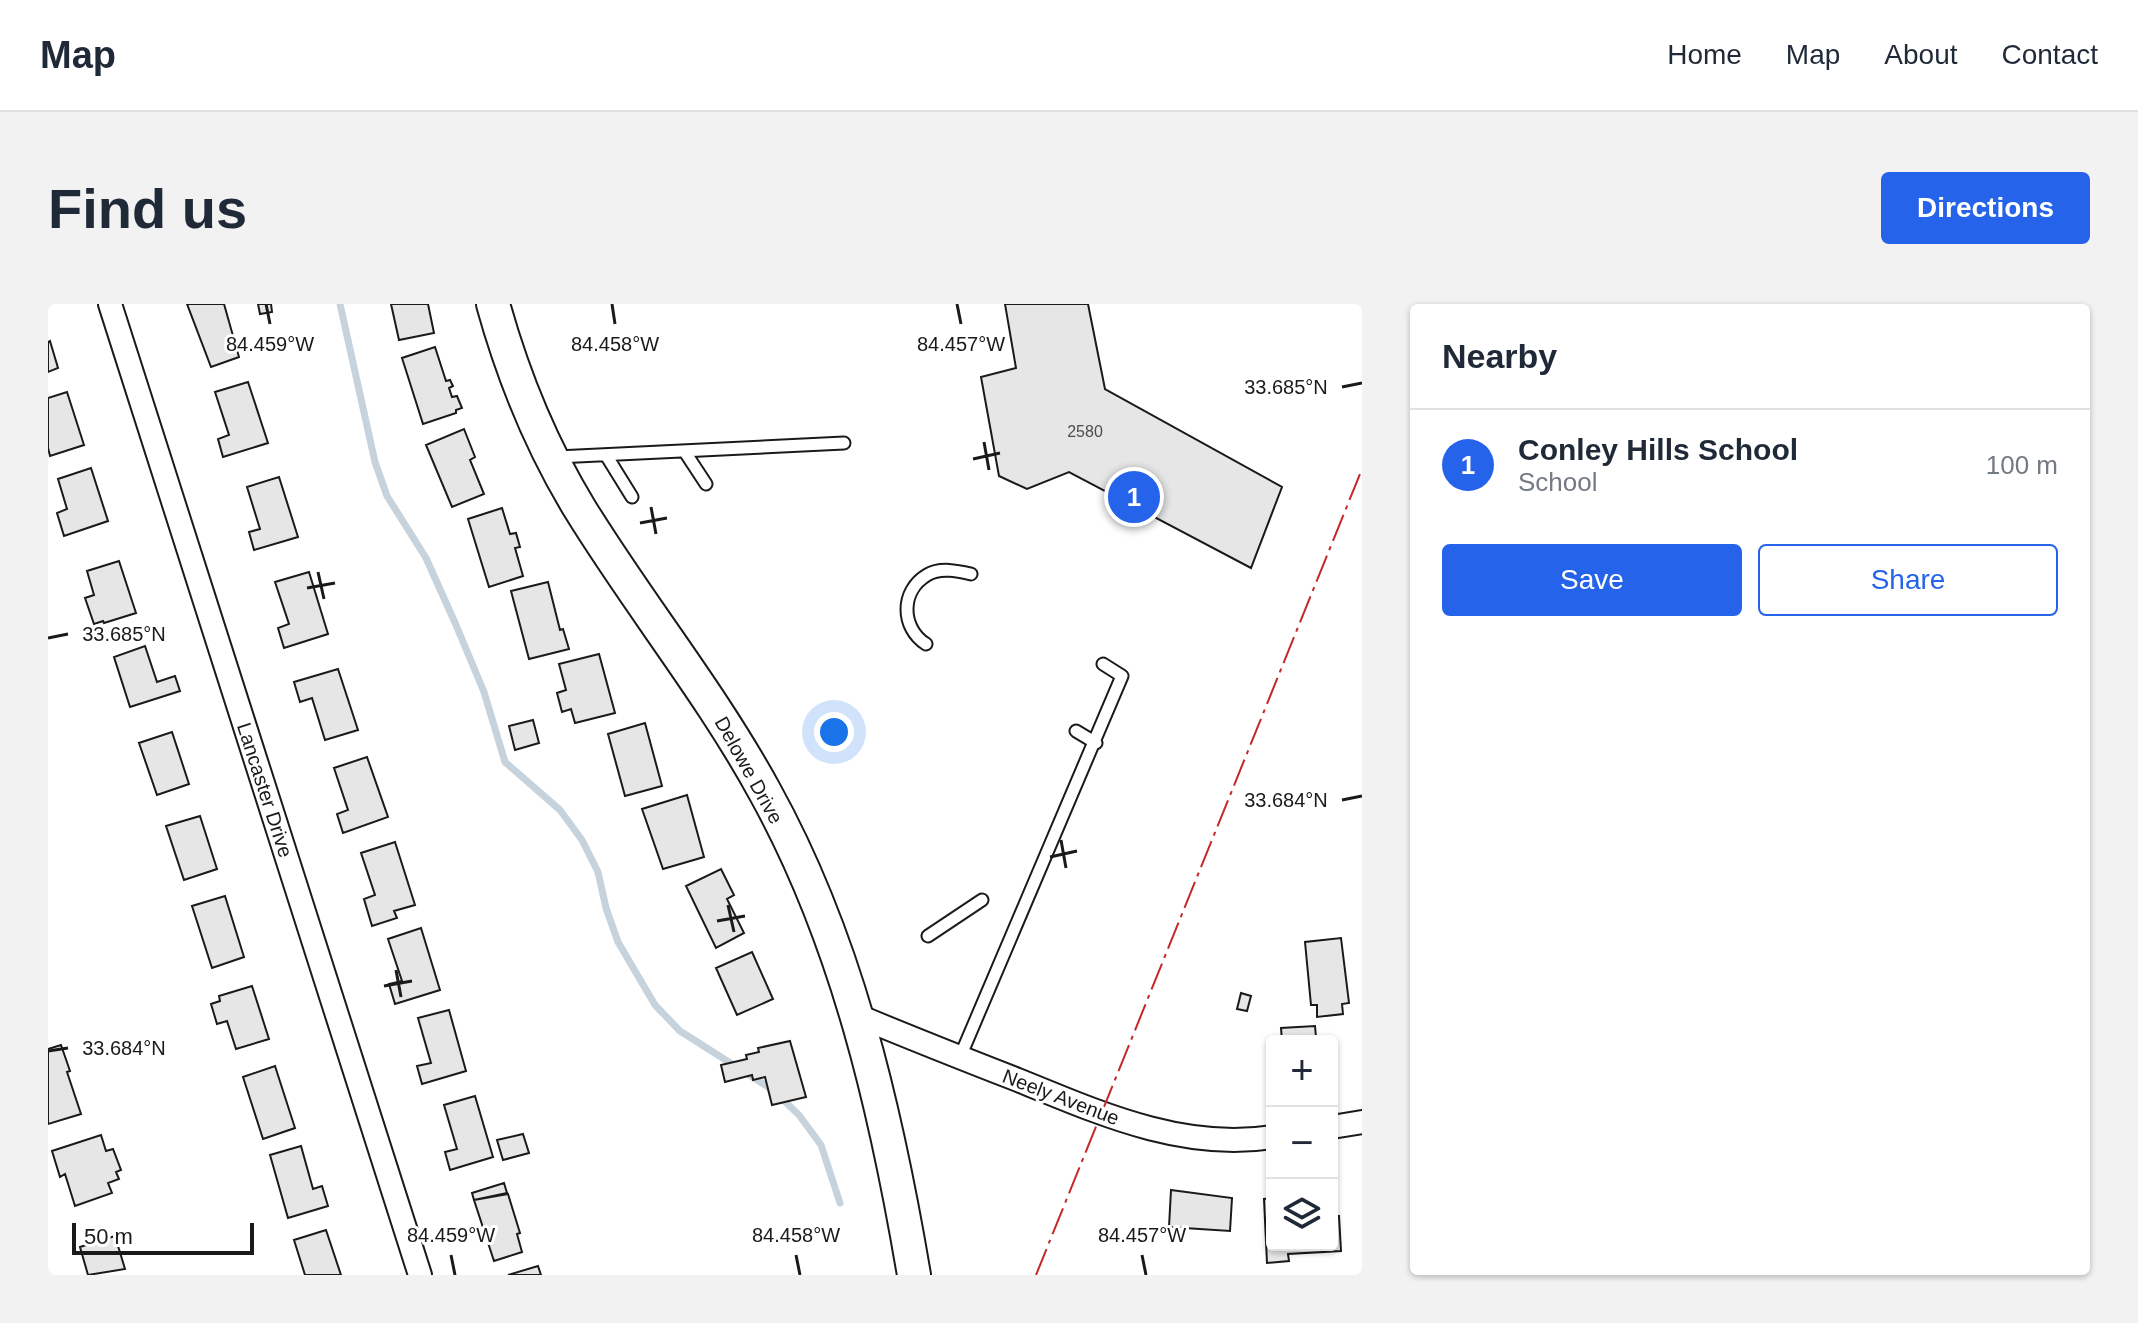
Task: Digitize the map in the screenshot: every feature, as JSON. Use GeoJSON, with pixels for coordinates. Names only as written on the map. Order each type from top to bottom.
{"type":"FeatureCollection","features":[{"type":"Feature","properties":{"kind":"street","name":"Lancaster Drive"},"geometry":{"type":"LineString","coordinates":[[110,304],[420,1275]]}},
{"type":"Feature","properties":{"kind":"street","name":"Delowe Drive"},"geometry":{"type":"LineString","coordinates":[[493,304],[507,357],[552,458],[580,509],[728,728],[766,794],[818,905],[858,1016],[897,1175],[914,1275]]}},
{"type":"Feature","properties":{"kind":"street","name":"Neely Avenue"},"geometry":{"type":"LineString","coordinates":[[858,1016],[1106,1116],[1161,1132],[1211,1139],[1266,1138]]}},
{"type":"Feature","properties":{"kind":"street"},"geometry":{"type":"LineString","coordinates":[[1338,1126],[1362,1122]]}},
{"type":"Feature","properties":{"kind":"lane"},"geometry":{"type":"LineString","coordinates":[[552,458],[844,443]]}},
{"type":"Feature","properties":{"kind":"lane"},"geometry":{"type":"LineString","coordinates":[[685,452],[706,484]]}},
{"type":"Feature","properties":{"kind":"lane"},"geometry":{"type":"LineString","coordinates":[[606,455],[632,497]]}},
{"type":"Feature","properties":{"kind":"lane"},"geometry":{"type":"LineString","coordinates":[[926,644],[914,636],[907,623],[907,604],[913,589],[928,574],[950,569],[971,574]]}},
{"type":"Feature","properties":{"kind":"lane"},"geometry":{"type":"LineString","coordinates":[[960,1057],[1122,676],[1103,664]]}},
{"type":"Feature","properties":{"kind":"lane"},"geometry":{"type":"LineString","coordinates":[[1076,731],[1096,743]]}},
{"type":"Feature","properties":{"kind":"lane"},"geometry":{"type":"LineString","coordinates":[[928,936],[982,900]]}},
{"type":"Feature","properties":{"kind":"building"},"geometry":{"type":"Polygon","coordinates":[[[187,304],[224,304],[239,357],[211,367],[187,304]]]}},
{"type":"Feature","properties":{"kind":"building"},"geometry":{"type":"Polygon","coordinates":[[[258,304],[271,304],[272,312],[260,314],[258,304]]]}},
{"type":"Feature","properties":{"kind":"building"},"geometry":{"type":"Polygon","coordinates":[[[391,304],[428,304],[434,333],[399,340],[391,304]]]}},
{"type":"Feature","properties":{"kind":"building"},"geometry":{"type":"Polygon","coordinates":[[[1005,304],[1088,304],[1105,389],[1282,487],[1251,568],[1069,472],[1027,489],[999,476],[981,377],[1016,368],[1005,304]]]}},
{"type":"Feature","properties":{"kind":"building"},"geometry":{"type":"Polygon","coordinates":[[[48,342],[58,368],[48,372],[48,342]]]}},
{"type":"Feature","properties":{"kind":"building"},"geometry":{"type":"Polygon","coordinates":[[[435,347],[446,381],[450,380],[453,386],[449,388],[452,397],[457,396],[462,408],[423,424],[402,358],[435,347]]]}},
{"type":"Feature","properties":{"kind":"building"},"geometry":{"type":"Polygon","coordinates":[[[248,382],[268,443],[223,457],[218,439],[229,435],[215,392],[248,382]]]}},
{"type":"Feature","properties":{"kind":"building"},"geometry":{"type":"Polygon","coordinates":[[[67,392],[84,445],[50,456],[48,398],[67,392]]]}},
{"type":"Feature","properties":{"kind":"building"},"geometry":{"type":"Polygon","coordinates":[[[464,429],[475,457],[470,460],[484,494],[452,507],[426,445],[464,429]]]}},
{"type":"Feature","properties":{"kind":"building"},"geometry":{"type":"Polygon","coordinates":[[[91,468],[108,521],[64,536],[57,513],[67,509],[58,479],[91,468]]]}},
{"type":"Feature","properties":{"kind":"building"},"geometry":{"type":"Polygon","coordinates":[[[279,477],[298,537],[254,550],[249,532],[260,529],[247,487],[279,477]]]}},
{"type":"Feature","properties":{"kind":"building"},"geometry":{"type":"Polygon","coordinates":[[[502,508],[510,534],[516,533],[520,547],[515,548],[523,576],[489,587],[468,519],[502,508]]]}},
{"type":"Feature","properties":{"kind":"building"},"geometry":{"type":"Polygon","coordinates":[[[119,561],[136,613],[94,624],[85,598],[94,595],[87,571],[119,561]]]}},
{"type":"Feature","properties":{"kind":"building"},"geometry":{"type":"Polygon","coordinates":[[[309,572],[328,634],[284,648],[278,628],[289,624],[275,582],[309,572]]]}},
{"type":"Feature","properties":{"kind":"building"},"geometry":{"type":"Polygon","coordinates":[[[548,582],[560,630],[563,629],[569,649],[529,659],[511,591],[548,582]]]}},
{"type":"Feature","properties":{"kind":"building"},"geometry":{"type":"Polygon","coordinates":[[[145,646],[157,682],[175,676],[180,691],[130,707],[114,657],[145,646]]]}},
{"type":"Feature","properties":{"kind":"building"},"geometry":{"type":"Polygon","coordinates":[[[599,654],[615,713],[575,723],[571,709],[562,712],[557,693],[566,690],[559,664],[599,654]]]}},
{"type":"Feature","properties":{"kind":"building"},"geometry":{"type":"Polygon","coordinates":[[[338,669],[358,730],[325,740],[312,698],[300,702],[294,682],[338,669]]]}},
{"type":"Feature","properties":{"kind":"building"},"geometry":{"type":"Polygon","coordinates":[[[533,720],[539,743],[515,750],[509,726],[533,720]]]}},
{"type":"Feature","properties":{"kind":"building"},"geometry":{"type":"Polygon","coordinates":[[[645,723],[662,786],[625,796],[608,734],[645,723]]]}},
{"type":"Feature","properties":{"kind":"building"},"geometry":{"type":"Polygon","coordinates":[[[172,732],[189,784],[157,795],[139,743],[172,732]]]}},
{"type":"Feature","properties":{"kind":"building"},"geometry":{"type":"Polygon","coordinates":[[[367,757],[388,817],[343,833],[337,814],[348,810],[334,768],[367,757]]]}},
{"type":"Feature","properties":{"kind":"building"},"geometry":{"type":"Polygon","coordinates":[[[687,795],[704,857],[663,869],[642,809],[687,795]]]}},
{"type":"Feature","properties":{"kind":"building"},"geometry":{"type":"Polygon","coordinates":[[[200,816],[217,869],[184,880],[166,826],[200,816]]]}},
{"type":"Feature","properties":{"kind":"building"},"geometry":{"type":"Polygon","coordinates":[[[395,842],[415,905],[394,911],[397,918],[372,926],[364,899],[375,895],[361,853],[395,842]]]}},
{"type":"Feature","properties":{"kind":"building"},"geometry":{"type":"Polygon","coordinates":[[[721,869],[734,895],[727,899],[744,933],[716,948],[686,886],[721,869]]]}},
{"type":"Feature","properties":{"kind":"building"},"geometry":{"type":"Polygon","coordinates":[[[225,896],[244,957],[212,968],[192,906],[225,896]]]}},
{"type":"Feature","properties":{"kind":"building"},"geometry":{"type":"Polygon","coordinates":[[[421,928],[440,990],[395,1004],[389,984],[402,981],[388,939],[421,928]]]}},
{"type":"Feature","properties":{"kind":"building"},"geometry":{"type":"Polygon","coordinates":[[[1341,938],[1349,1003],[1342,1004],[1343,1014],[1317,1017],[1317,1005],[1311,1005],[1305,942],[1341,938]]]}},
{"type":"Feature","properties":{"kind":"building"},"geometry":{"type":"Polygon","coordinates":[[[752,952],[773,999],[737,1015],[716,968],[752,952]]]}},
{"type":"Feature","properties":{"kind":"building"},"geometry":{"type":"Polygon","coordinates":[[[252,986],[269,1039],[236,1049],[227,1021],[217,1024],[211,1004],[220,1001],[219,996],[252,986]]]}},
{"type":"Feature","properties":{"kind":"building"},"geometry":{"type":"Polygon","coordinates":[[[1241,993],[1251,996],[1247,1011],[1237,1009],[1241,993]]]}},
{"type":"Feature","properties":{"kind":"building"},"geometry":{"type":"Polygon","coordinates":[[[449,1010],[466,1071],[422,1084],[417,1066],[431,1063],[418,1018],[449,1010]]]}},
{"type":"Feature","properties":{"kind":"building"},"geometry":{"type":"Polygon","coordinates":[[[1315,1026],[1316,1035],[1282,1035],[1281,1028],[1315,1026]]]}},
{"type":"Feature","properties":{"kind":"building"},"geometry":{"type":"Polygon","coordinates":[[[790,1041],[806,1097],[772,1105],[765,1077],[753,1080],[752,1075],[725,1082],[721,1065],[747,1059],[746,1055],[759,1052],[758,1048],[790,1041]]]}},
{"type":"Feature","properties":{"kind":"building"},"geometry":{"type":"Polygon","coordinates":[[[61,1045],[81,1114],[48,1124],[48,1049],[61,1045]]]}},
{"type":"Feature","properties":{"kind":"building"},"geometry":{"type":"Polygon","coordinates":[[[275,1066],[295,1128],[263,1139],[243,1077],[275,1066]]]}},
{"type":"Feature","properties":{"kind":"building"},"geometry":{"type":"Polygon","coordinates":[[[475,1096],[493,1157],[450,1170],[445,1152],[457,1149],[444,1105],[475,1096]]]}},
{"type":"Feature","properties":{"kind":"building"},"geometry":{"type":"Polygon","coordinates":[[[523,1134],[529,1153],[503,1160],[497,1140],[523,1134]]]}},
{"type":"Feature","properties":{"kind":"building"},"geometry":{"type":"Polygon","coordinates":[[[101,1135],[106,1151],[113,1149],[121,1170],[116,1172],[119,1179],[108,1183],[112,1193],[75,1206],[65,1174],[60,1177],[52,1151],[101,1135]]]}},
{"type":"Feature","properties":{"kind":"building"},"geometry":{"type":"Polygon","coordinates":[[[301,1146],[313,1189],[322,1186],[328,1206],[288,1218],[270,1155],[301,1146]]]}},
{"type":"Feature","properties":{"kind":"building"},"geometry":{"type":"Polygon","coordinates":[[[504,1183],[507,1193],[474,1200],[472,1193],[504,1183]]]}},
{"type":"Feature","properties":{"kind":"building"},"geometry":{"type":"Polygon","coordinates":[[[1171,1190],[1232,1198],[1230,1231],[1169,1227],[1171,1190]]]}},
{"type":"Feature","properties":{"kind":"building"},"geometry":{"type":"Polygon","coordinates":[[[508,1194],[520,1233],[517,1234],[522,1252],[494,1261],[474,1200],[508,1194]]]}},
{"type":"Feature","properties":{"kind":"building"},"geometry":{"type":"Polygon","coordinates":[[[1264,1199],[1266,1199],[1266,1242],[1264,1199]]]}},
{"type":"Feature","properties":{"kind":"building"},"geometry":{"type":"Polygon","coordinates":[[[1339,1216],[1341,1251],[1288,1254],[1289,1261],[1267,1263],[1266,1251],[1338,1251],[1339,1216]]]}},
{"type":"Feature","properties":{"kind":"building"},"geometry":{"type":"Polygon","coordinates":[[[326,1230],[341,1275],[305,1275],[294,1240],[326,1230]]]}},
{"type":"Feature","properties":{"kind":"building"},"geometry":{"type":"Polygon","coordinates":[[[115,1236],[125,1269],[88,1275],[80,1247],[115,1236]]]}},
{"type":"Feature","properties":{"kind":"building"},"geometry":{"type":"Polygon","coordinates":[[[538,1266],[541,1275],[508,1275],[538,1266]]]}},
{"type":"Feature","properties":{"kind":"waterway"},"geometry":{"type":"LineString","coordinates":[[340,304],[375,462],[387,496],[426,558],[456,625],[484,692],[505,762],[560,810],[582,840],[598,872],[618,942],[655,1005],[680,1031],[773,1090],[799,1115],[821,1145],[840,1203]]}},
{"type":"Feature","properties":{"kind":"power"},"geometry":{"type":"LineString","coordinates":[[1036,1275],[1362,469]]}},
{"type":"Feature","properties":{"kind":"place","name":"Conley Hills School"},"geometry":{"type":"Point","coordinates":[1134,497]}}]}
